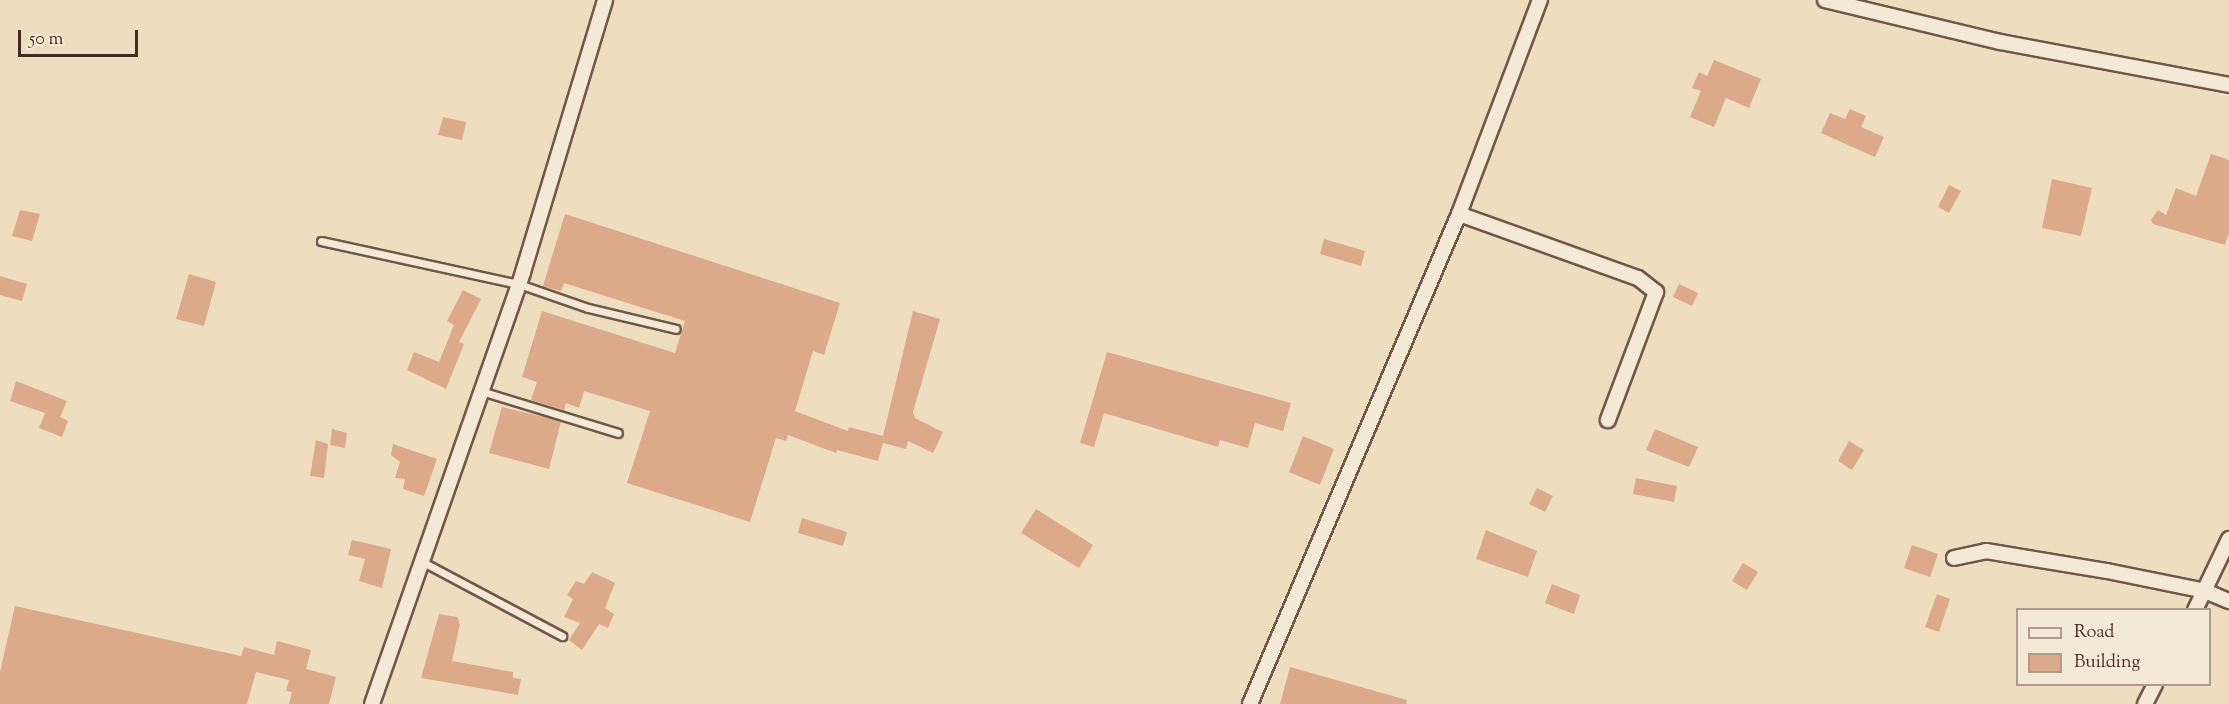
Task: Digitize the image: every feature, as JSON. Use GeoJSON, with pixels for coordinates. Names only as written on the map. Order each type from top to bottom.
{"type":"FeatureCollection","features":[{"type":"Feature","properties":{"kind":"street"},"geometry":{"type":"LineString","coordinates":[[372,704],[519,284],[605,0]]}},
{"type":"Feature","properties":{"kind":"street"},"geometry":{"type":"LineString","coordinates":[[1250,704],[1459,214],[1540,0]]}},
{"type":"Feature","properties":{"kind":"street"},"geometry":{"type":"LineString","coordinates":[[1825,0],[2000,42],[2229,85]]}},
{"type":"Feature","properties":{"kind":"street"},"geometry":{"type":"LineString","coordinates":[[1459,214],[1638,278],[1656,292],[1608,420]]}},
{"type":"Feature","properties":{"kind":"street"},"geometry":{"type":"LineString","coordinates":[[2196,608],[2229,539]]}},
{"type":"Feature","properties":{"kind":"street"},"geometry":{"type":"LineString","coordinates":[[1954,558],[1986,551],[2205,591],[2229,600]]}},
{"type":"Feature","properties":{"kind":"street"},"geometry":{"type":"LineString","coordinates":[[2145,704],[2154,686]]}},
{"type":"Feature","properties":{"kind":"lane"},"geometry":{"type":"LineString","coordinates":[[321,241],[519,284],[588,308],[676,329]]}},
{"type":"Feature","properties":{"kind":"lane"},"geometry":{"type":"LineString","coordinates":[[481,391],[618,433]]}},
{"type":"Feature","properties":{"kind":"lane"},"geometry":{"type":"LineString","coordinates":[[421,561],[562,636]]}},
{"type":"Feature","properties":{"kind":"building"},"geometry":{"type":"Polygon","coordinates":[[[1714,60],[1761,79],[1749,108],[1726,98],[1714,127],[1690,117],[1701,91],[1692,88],[1699,72],[1707,76],[1714,60]]]}},
{"type":"Feature","properties":{"kind":"building"},"geometry":{"type":"Polygon","coordinates":[[[1850,109],[1866,116],[1861,127],[1884,137],[1875,157],[1821,133],[1830,113],[1845,119],[1850,109]]]}},
{"type":"Feature","properties":{"kind":"building"},"geometry":{"type":"Polygon","coordinates":[[[443,117],[466,122],[462,140],[438,135],[443,117]]]}},
{"type":"Feature","properties":{"kind":"building"},"geometry":{"type":"Polygon","coordinates":[[[2211,154],[2229,160],[2229,232],[2225,245],[2153,224],[2151,220],[2158,210],[2166,215],[2176,188],[2196,196],[2211,154]]]}},
{"type":"Feature","properties":{"kind":"building"},"geometry":{"type":"Polygon","coordinates":[[[2052,179],[2092,188],[2081,236],[2042,228],[2052,179]]]}},
{"type":"Feature","properties":{"kind":"building"},"geometry":{"type":"Polygon","coordinates":[[[1949,185],[1961,191],[1949,213],[1938,207],[1949,185]]]}},
{"type":"Feature","properties":{"kind":"building"},"geometry":{"type":"Polygon","coordinates":[[[20,210],[40,214],[32,241],[12,236],[20,210]]]}},
{"type":"Feature","properties":{"kind":"building"},"geometry":{"type":"Polygon","coordinates":[[[565,214],[840,303],[824,355],[813,351],[795,411],[848,431],[849,427],[883,436],[913,311],[940,319],[913,412],[915,418],[943,432],[933,453],[908,441],[906,449],[883,443],[878,461],[837,450],[836,453],[788,435],[786,441],[776,438],[750,522],[627,483],[650,411],[584,391],[579,408],[566,403],[564,410],[531,400],[537,382],[522,377],[542,311],[675,353],[685,321],[564,283],[561,291],[543,286],[565,214]]]}},
{"type":"Feature","properties":{"kind":"building"},"geometry":{"type":"Polygon","coordinates":[[[1324,239],[1365,251],[1361,266],[1320,254],[1324,239]]]}},
{"type":"Feature","properties":{"kind":"building"},"geometry":{"type":"Polygon","coordinates":[[[189,274],[216,282],[204,326],[176,319],[189,274]]]}},
{"type":"Feature","properties":{"kind":"building"},"geometry":{"type":"Polygon","coordinates":[[[0,276],[27,284],[22,301],[0,295],[0,276]]]}},
{"type":"Feature","properties":{"kind":"building"},"geometry":{"type":"Polygon","coordinates":[[[1679,284],[1698,293],[1692,306],[1673,297],[1679,284]]]}},
{"type":"Feature","properties":{"kind":"building"},"geometry":{"type":"Polygon","coordinates":[[[463,290],[481,299],[459,342],[464,344],[446,389],[407,370],[414,352],[439,362],[454,325],[447,321],[463,290]]]}},
{"type":"Feature","properties":{"kind":"building"},"geometry":{"type":"Polygon","coordinates":[[[1107,352],[1291,403],[1283,431],[1255,423],[1248,448],[1220,440],[1218,447],[1104,413],[1094,447],[1080,443],[1107,352]]]}},
{"type":"Feature","properties":{"kind":"building"},"geometry":{"type":"Polygon","coordinates":[[[16,381],[67,401],[60,417],[68,421],[62,437],[39,428],[45,413],[10,401],[16,381]]]}},
{"type":"Feature","properties":{"kind":"building"},"geometry":{"type":"Polygon","coordinates":[[[502,407],[561,421],[549,469],[489,453],[502,407]]]}},
{"type":"Feature","properties":{"kind":"building"},"geometry":{"type":"Polygon","coordinates":[[[332,429],[347,433],[345,448],[330,445],[332,429]]]}},
{"type":"Feature","properties":{"kind":"building"},"geometry":{"type":"Polygon","coordinates":[[[1655,429],[1698,447],[1689,467],[1646,450],[1655,429]]]}},
{"type":"Feature","properties":{"kind":"building"},"geometry":{"type":"Polygon","coordinates":[[[1303,436],[1334,449],[1320,485],[1289,472],[1303,436]]]}},
{"type":"Feature","properties":{"kind":"building"},"geometry":{"type":"Polygon","coordinates":[[[316,440],[328,444],[324,478],[310,476],[316,440]]]}},
{"type":"Feature","properties":{"kind":"building"},"geometry":{"type":"Polygon","coordinates":[[[1849,441],[1864,450],[1852,470],[1838,461],[1849,441]]]}},
{"type":"Feature","properties":{"kind":"building"},"geometry":{"type":"Polygon","coordinates":[[[393,444],[437,459],[424,496],[403,489],[405,479],[395,478],[400,462],[391,455],[393,444]]]}},
{"type":"Feature","properties":{"kind":"building"},"geometry":{"type":"Polygon","coordinates":[[[1636,478],[1677,486],[1674,502],[1633,494],[1636,478]]]}},
{"type":"Feature","properties":{"kind":"building"},"geometry":{"type":"Polygon","coordinates":[[[1537,488],[1553,496],[1545,512],[1529,504],[1537,488]]]}},
{"type":"Feature","properties":{"kind":"building"},"geometry":{"type":"Polygon","coordinates":[[[1036,509],[1093,545],[1079,568],[1021,533],[1036,509]]]}},
{"type":"Feature","properties":{"kind":"building"},"geometry":{"type":"Polygon","coordinates":[[[802,518],[847,532],[843,546],[798,533],[802,518]]]}},
{"type":"Feature","properties":{"kind":"building"},"geometry":{"type":"Polygon","coordinates":[[[1486,530],[1537,551],[1528,577],[1476,559],[1486,530]]]}},
{"type":"Feature","properties":{"kind":"building"},"geometry":{"type":"Polygon","coordinates":[[[352,540],[391,549],[382,588],[359,581],[365,559],[348,555],[352,540]]]}},
{"type":"Feature","properties":{"kind":"building"},"geometry":{"type":"Polygon","coordinates":[[[1912,545],[1938,554],[1930,577],[1904,568],[1912,545]]]}},
{"type":"Feature","properties":{"kind":"building"},"geometry":{"type":"Polygon","coordinates":[[[1743,563],[1758,572],[1747,590],[1732,581],[1743,563]]]}},
{"type":"Feature","properties":{"kind":"building"},"geometry":{"type":"Polygon","coordinates":[[[592,572],[615,583],[605,608],[614,614],[608,628],[599,624],[582,650],[569,640],[580,623],[564,617],[573,599],[567,595],[576,581],[584,584],[592,572]]]}},
{"type":"Feature","properties":{"kind":"building"},"geometry":{"type":"Polygon","coordinates":[[[1552,584],[1580,595],[1574,614],[1545,603],[1552,584]]]}},
{"type":"Feature","properties":{"kind":"building"},"geometry":{"type":"Polygon","coordinates":[[[1937,594],[1950,599],[1939,632],[1925,627],[1937,594]]]}},
{"type":"Feature","properties":{"kind":"building"},"geometry":{"type":"Polygon","coordinates":[[[15,606],[241,656],[244,647],[274,655],[277,641],[311,650],[306,669],[336,677],[329,704],[289,704],[292,692],[286,691],[289,680],[256,672],[247,704],[0,704],[0,672],[15,606]]]}},
{"type":"Feature","properties":{"kind":"building"},"geometry":{"type":"Polygon","coordinates":[[[439,614],[457,617],[460,624],[452,661],[513,672],[513,678],[521,679],[518,695],[421,678],[439,614]]]}},
{"type":"Feature","properties":{"kind":"building"},"geometry":{"type":"Polygon","coordinates":[[[1290,667],[1407,700],[1406,704],[1280,704],[1290,667]]]}}]}
